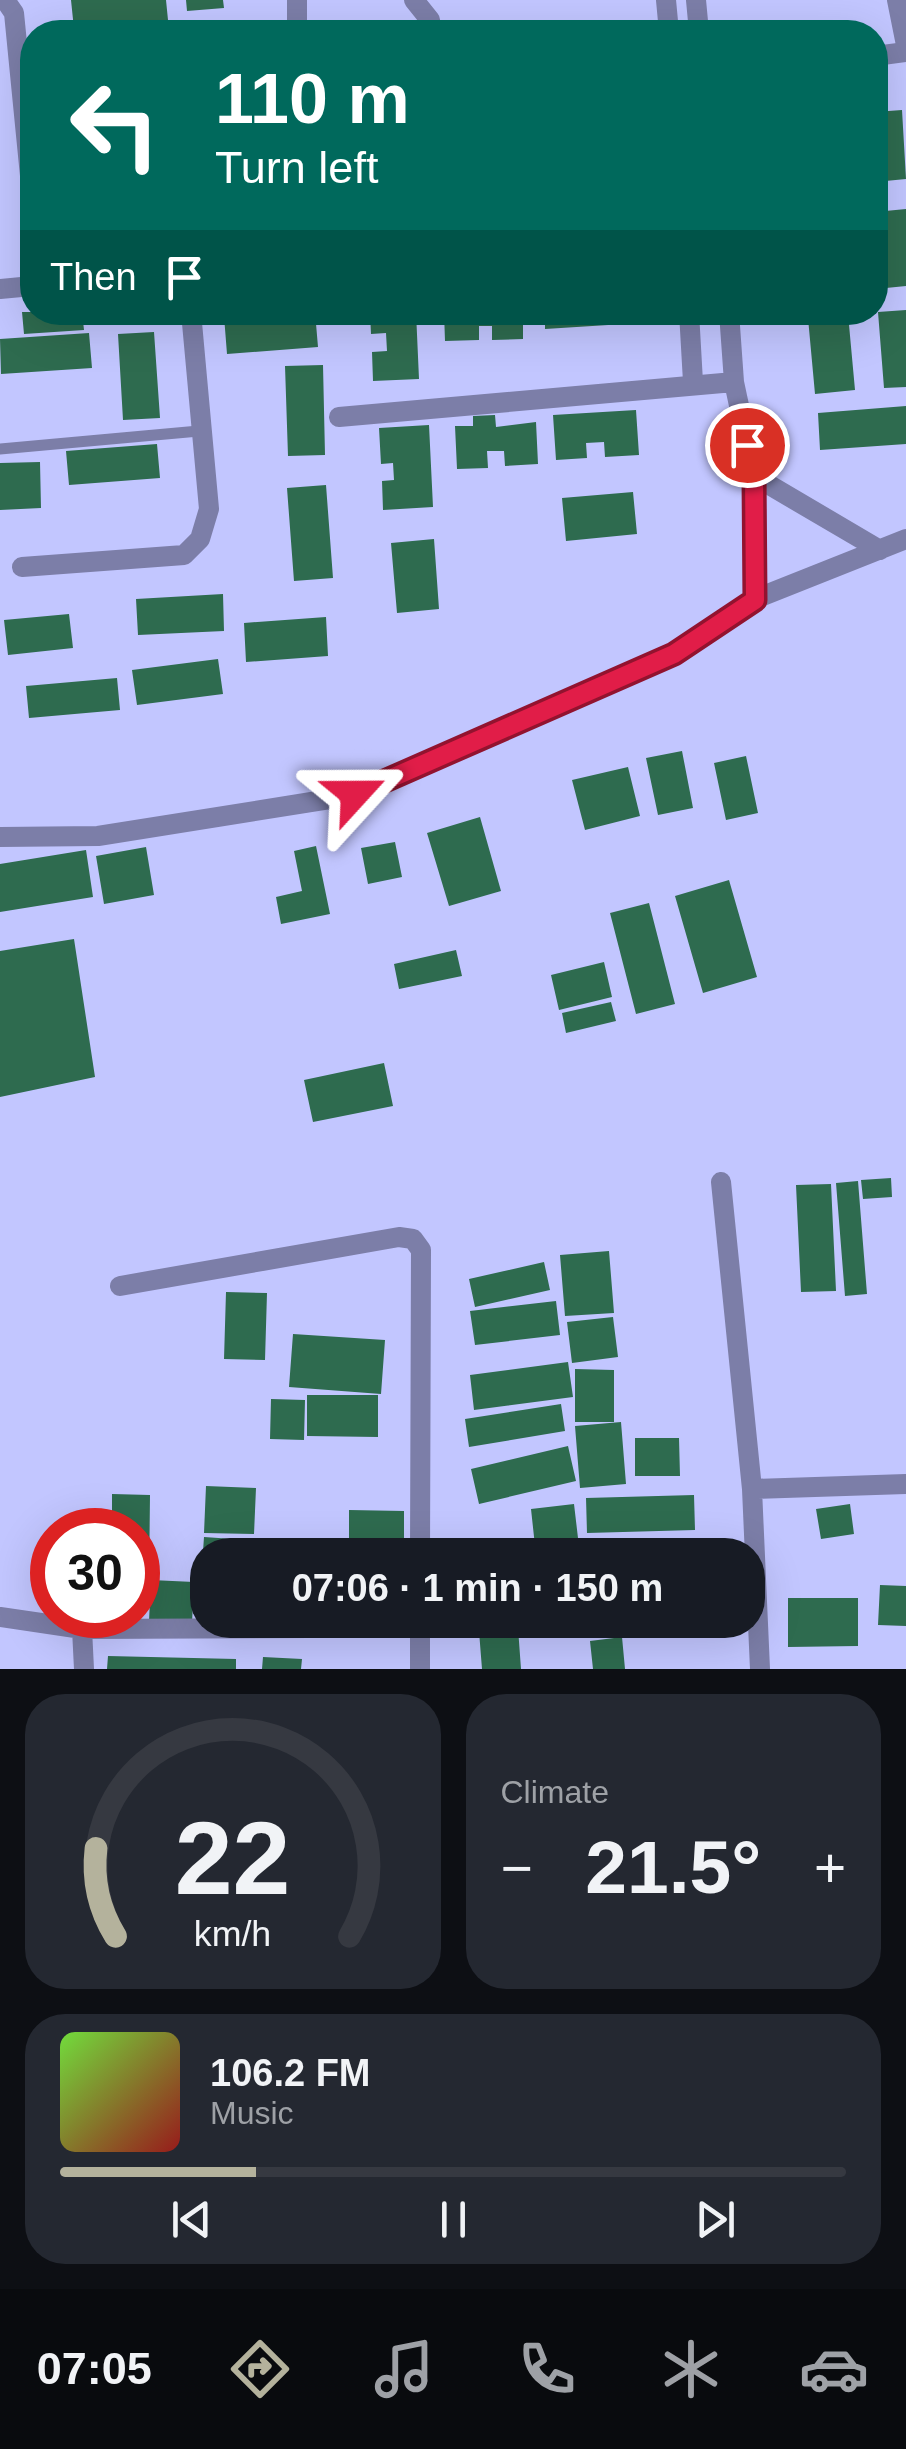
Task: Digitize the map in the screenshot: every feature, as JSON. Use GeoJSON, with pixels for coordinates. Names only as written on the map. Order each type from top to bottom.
{"type":"FeatureCollection","features":[{"type":"Feature","properties":{"kind":"street"},"geometry":{"type":"LineString","coordinates":[[4,0],[14,13],[20,74]]}},
{"type":"Feature","properties":{"kind":"street"},"geometry":{"type":"LineString","coordinates":[[414,0],[430,20]]}},
{"type":"Feature","properties":{"kind":"street"},"geometry":{"type":"LineString","coordinates":[[898,0],[906,48]]}},
{"type":"Feature","properties":{"kind":"street"},"geometry":{"type":"LineString","coordinates":[[22,567],[184,555],[200,539],[209,509],[193,325]]}},
{"type":"Feature","properties":{"kind":"street"},"geometry":{"type":"LineString","coordinates":[[690,325],[692,382]]}},
{"type":"Feature","properties":{"kind":"street"},"geometry":{"type":"LineString","coordinates":[[730,325],[734,382],[754,476],[755,600]]}},
{"type":"Feature","properties":{"kind":"street"},"geometry":{"type":"LineString","coordinates":[[339,417],[692,382],[734,382]]}},
{"type":"Feature","properties":{"kind":"street"},"geometry":{"type":"LineString","coordinates":[[754,476],[880,550]]}},
{"type":"Feature","properties":{"kind":"street"},"geometry":{"type":"LineString","coordinates":[[0,836],[98,836],[355,794],[674,654],[755,600],[906,540]]}},
{"type":"Feature","properties":{"kind":"street"},"geometry":{"type":"LineString","coordinates":[[721,1182],[752,1489],[760,1669]]}},
{"type":"Feature","properties":{"kind":"street"},"geometry":{"type":"LineString","coordinates":[[120,1286],[399,1237],[413,1240],[421,1250],[420,1538]]}},
{"type":"Feature","properties":{"kind":"street"},"geometry":{"type":"LineString","coordinates":[[752,1489],[906,1484]]}},
{"type":"Feature","properties":{"kind":"street"},"geometry":{"type":"LineString","coordinates":[[0,1617],[30,1621]]}},
{"type":"Feature","properties":{"kind":"street"},"geometry":{"type":"LineString","coordinates":[[160,1629],[190,1629]]}},
{"type":"Feature","properties":{"kind":"street"},"geometry":{"type":"LineString","coordinates":[[82,1638],[84,1669]]}},
{"type":"Feature","properties":{"kind":"street"},"geometry":{"type":"LineString","coordinates":[[420,1638],[420,1669]]}},
{"type":"Feature","properties":{"kind":"lane"},"geometry":{"type":"LineString","coordinates":[[0,448],[200,431]]}},
{"type":"Feature","properties":{"kind":"building"},"geometry":{"type":"Polygon","coordinates":[[[71,0],[166,0],[168,20],[73,20],[71,0]]]}},
{"type":"Feature","properties":{"kind":"building"},"geometry":{"type":"Polygon","coordinates":[[[186,0],[223,0],[224,8],[187,11],[186,0]]]}},
{"type":"Feature","properties":{"kind":"building"},"geometry":{"type":"Polygon","coordinates":[[[902,110],[906,179],[888,181],[888,111],[902,110]]]}},
{"type":"Feature","properties":{"kind":"building"},"geometry":{"type":"Polygon","coordinates":[[[906,209],[906,286],[888,288],[888,211],[906,209]]]}},
{"type":"Feature","properties":{"kind":"building"},"geometry":{"type":"Polygon","coordinates":[[[906,310],[906,387],[884,388],[879,325],[888,325],[888,311],[906,310]]]}},
{"type":"Feature","properties":{"kind":"building"},"geometry":{"type":"Polygon","coordinates":[[[23,325],[83,325],[84,330],[24,334],[23,325]]]}},
{"type":"Feature","properties":{"kind":"building"},"geometry":{"type":"Polygon","coordinates":[[[225,325],[316,325],[318,347],[227,354],[225,325]]]}},
{"type":"Feature","properties":{"kind":"building"},"geometry":{"type":"Polygon","coordinates":[[[371,325],[417,325],[419,379],[373,381],[372,352],[387,351],[386,333],[371,334],[371,325]]]}},
{"type":"Feature","properties":{"kind":"building"},"geometry":{"type":"Polygon","coordinates":[[[444,325],[523,325],[523,339],[492,340],[492,326],[479,326],[479,340],[445,341],[444,325]]]}},
{"type":"Feature","properties":{"kind":"building"},"geometry":{"type":"Polygon","coordinates":[[[545,325],[608,325],[545,329],[545,325]]]}},
{"type":"Feature","properties":{"kind":"building"},"geometry":{"type":"Polygon","coordinates":[[[809,325],[849,325],[855,390],[815,394],[809,325]]]}},
{"type":"Feature","properties":{"kind":"building"},"geometry":{"type":"Polygon","coordinates":[[[154,332],[160,418],[123,420],[118,334],[154,332]]]}},
{"type":"Feature","properties":{"kind":"building"},"geometry":{"type":"Polygon","coordinates":[[[89,333],[92,368],[1,374],[0,339],[89,333]]]}},
{"type":"Feature","properties":{"kind":"building"},"geometry":{"type":"Polygon","coordinates":[[[323,365],[325,455],[288,456],[285,366],[323,365]]]}},
{"type":"Feature","properties":{"kind":"building"},"geometry":{"type":"Polygon","coordinates":[[[906,406],[906,444],[820,450],[818,413],[906,406]]]}},
{"type":"Feature","properties":{"kind":"building"},"geometry":{"type":"Polygon","coordinates":[[[636,410],[639,455],[605,457],[604,442],[586,443],[587,458],[556,460],[553,415],[636,410]]]}},
{"type":"Feature","properties":{"kind":"building"},"geometry":{"type":"Polygon","coordinates":[[[495,415],[496,427],[536,422],[538,464],[505,466],[504,451],[487,451],[488,468],[457,469],[455,426],[473,426],[473,416],[495,415]]]}},
{"type":"Feature","properties":{"kind":"building"},"geometry":{"type":"Polygon","coordinates":[[[429,425],[433,507],[383,510],[382,481],[394,480],[393,463],[381,464],[379,428],[429,425]]]}},
{"type":"Feature","properties":{"kind":"building"},"geometry":{"type":"Polygon","coordinates":[[[157,444],[160,478],[69,485],[66,451],[157,444]]]}},
{"type":"Feature","properties":{"kind":"building"},"geometry":{"type":"Polygon","coordinates":[[[40,462],[41,508],[0,510],[0,463],[40,462]]]}},
{"type":"Feature","properties":{"kind":"building"},"geometry":{"type":"Polygon","coordinates":[[[326,485],[333,578],[294,581],[287,488],[326,485]]]}},
{"type":"Feature","properties":{"kind":"building"},"geometry":{"type":"Polygon","coordinates":[[[633,492],[637,534],[566,541],[562,498],[633,492]]]}},
{"type":"Feature","properties":{"kind":"building"},"geometry":{"type":"Polygon","coordinates":[[[434,539],[439,609],[397,613],[391,543],[434,539]]]}},
{"type":"Feature","properties":{"kind":"building"},"geometry":{"type":"Polygon","coordinates":[[[223,594],[224,631],[138,635],[136,599],[223,594]]]}},
{"type":"Feature","properties":{"kind":"building"},"geometry":{"type":"Polygon","coordinates":[[[69,614],[73,648],[8,655],[4,620],[69,614]]]}},
{"type":"Feature","properties":{"kind":"building"},"geometry":{"type":"Polygon","coordinates":[[[326,617],[328,656],[246,662],[244,623],[326,617]]]}},
{"type":"Feature","properties":{"kind":"building"},"geometry":{"type":"Polygon","coordinates":[[[218,659],[223,694],[137,705],[132,670],[218,659]]]}},
{"type":"Feature","properties":{"kind":"building"},"geometry":{"type":"Polygon","coordinates":[[[117,678],[120,710],[29,718],[26,686],[117,678]]]}},
{"type":"Feature","properties":{"kind":"building"},"geometry":{"type":"Polygon","coordinates":[[[682,751],[693,808],[658,815],[646,758],[682,751]]]}},
{"type":"Feature","properties":{"kind":"building"},"geometry":{"type":"Polygon","coordinates":[[[746,756],[758,813],[726,820],[714,763],[746,756]]]}},
{"type":"Feature","properties":{"kind":"building"},"geometry":{"type":"Polygon","coordinates":[[[628,767],[640,816],[585,830],[572,780],[628,767]]]}},
{"type":"Feature","properties":{"kind":"building"},"geometry":{"type":"Polygon","coordinates":[[[480,817],[501,891],[449,906],[427,833],[480,817]]]}},
{"type":"Feature","properties":{"kind":"building"},"geometry":{"type":"Polygon","coordinates":[[[395,842],[402,877],[368,884],[361,848],[395,842]]]}},
{"type":"Feature","properties":{"kind":"building"},"geometry":{"type":"Polygon","coordinates":[[[316,846],[330,914],[281,924],[276,897],[302,891],[294,851],[316,846]]]}},
{"type":"Feature","properties":{"kind":"building"},"geometry":{"type":"Polygon","coordinates":[[[146,847],[154,895],[104,904],[96,856],[146,847]]]}},
{"type":"Feature","properties":{"kind":"building"},"geometry":{"type":"Polygon","coordinates":[[[86,850],[93,897],[0,912],[0,864],[86,850]]]}},
{"type":"Feature","properties":{"kind":"building"},"geometry":{"type":"Polygon","coordinates":[[[729,880],[757,977],[703,993],[675,896],[729,880]]]}},
{"type":"Feature","properties":{"kind":"building"},"geometry":{"type":"Polygon","coordinates":[[[649,903],[675,1004],[636,1014],[610,913],[649,903]]]}},
{"type":"Feature","properties":{"kind":"building"},"geometry":{"type":"Polygon","coordinates":[[[74,939],[95,1077],[0,1097],[0,951],[74,939]]]}},
{"type":"Feature","properties":{"kind":"building"},"geometry":{"type":"Polygon","coordinates":[[[456,950],[462,976],[399,989],[394,964],[456,950]]]}},
{"type":"Feature","properties":{"kind":"building"},"geometry":{"type":"Polygon","coordinates":[[[604,962],[612,997],[559,1010],[551,975],[604,962]]]}},
{"type":"Feature","properties":{"kind":"building"},"geometry":{"type":"Polygon","coordinates":[[[611,1002],[616,1021],[566,1033],[562,1013],[611,1002]]]}},
{"type":"Feature","properties":{"kind":"building"},"geometry":{"type":"Polygon","coordinates":[[[384,1063],[393,1106],[313,1122],[304,1080],[384,1063]]]}},
{"type":"Feature","properties":{"kind":"building"},"geometry":{"type":"Polygon","coordinates":[[[891,1178],[892,1197],[863,1199],[861,1180],[891,1178]]]}},
{"type":"Feature","properties":{"kind":"building"},"geometry":{"type":"Polygon","coordinates":[[[858,1181],[867,1294],[845,1296],[836,1183],[858,1181]]]}},
{"type":"Feature","properties":{"kind":"building"},"geometry":{"type":"Polygon","coordinates":[[[831,1184],[836,1291],[801,1292],[796,1185],[831,1184]]]}},
{"type":"Feature","properties":{"kind":"building"},"geometry":{"type":"Polygon","coordinates":[[[609,1251],[614,1313],[565,1316],[560,1255],[609,1251]]]}},
{"type":"Feature","properties":{"kind":"building"},"geometry":{"type":"Polygon","coordinates":[[[544,1262],[550,1290],[475,1307],[469,1279],[544,1262]]]}},
{"type":"Feature","properties":{"kind":"building"},"geometry":{"type":"Polygon","coordinates":[[[226,1292],[267,1293],[265,1360],[224,1359],[226,1292]]]}},
{"type":"Feature","properties":{"kind":"building"},"geometry":{"type":"Polygon","coordinates":[[[556,1301],[560,1335],[475,1345],[470,1311],[556,1301]]]}},
{"type":"Feature","properties":{"kind":"building"},"geometry":{"type":"Polygon","coordinates":[[[613,1317],[618,1357],[572,1363],[567,1322],[613,1317]]]}},
{"type":"Feature","properties":{"kind":"building"},"geometry":{"type":"Polygon","coordinates":[[[293,1334],[385,1340],[381,1394],[289,1387],[293,1334]]]}},
{"type":"Feature","properties":{"kind":"building"},"geometry":{"type":"Polygon","coordinates":[[[568,1362],[573,1397],[474,1410],[470,1375],[568,1362]]]}},
{"type":"Feature","properties":{"kind":"building"},"geometry":{"type":"Polygon","coordinates":[[[575,1369],[614,1370],[614,1422],[575,1422],[575,1369]]]}},
{"type":"Feature","properties":{"kind":"building"},"geometry":{"type":"Polygon","coordinates":[[[307,1395],[378,1395],[378,1437],[307,1436],[307,1395]]]}},
{"type":"Feature","properties":{"kind":"building"},"geometry":{"type":"Polygon","coordinates":[[[271,1399],[305,1400],[304,1440],[270,1439],[271,1399]]]}},
{"type":"Feature","properties":{"kind":"building"},"geometry":{"type":"Polygon","coordinates":[[[561,1404],[565,1431],[469,1447],[465,1419],[561,1404]]]}},
{"type":"Feature","properties":{"kind":"building"},"geometry":{"type":"Polygon","coordinates":[[[621,1422],[626,1484],[580,1488],[575,1426],[621,1422]]]}},
{"type":"Feature","properties":{"kind":"building"},"geometry":{"type":"Polygon","coordinates":[[[635,1438],[679,1438],[680,1476],[635,1476],[635,1438]]]}},
{"type":"Feature","properties":{"kind":"building"},"geometry":{"type":"Polygon","coordinates":[[[568,1446],[576,1481],[479,1504],[471,1469],[568,1446]]]}},
{"type":"Feature","properties":{"kind":"building"},"geometry":{"type":"Polygon","coordinates":[[[206,1486],[256,1488],[254,1534],[204,1533],[206,1486]]]}},
{"type":"Feature","properties":{"kind":"building"},"geometry":{"type":"Polygon","coordinates":[[[112,1494],[150,1495],[150,1508],[112,1508],[112,1494]]]}},
{"type":"Feature","properties":{"kind":"building"},"geometry":{"type":"Polygon","coordinates":[[[694,1495],[695,1530],[587,1533],[586,1498],[694,1495]]]}},
{"type":"Feature","properties":{"kind":"building"},"geometry":{"type":"Polygon","coordinates":[[[574,1504],[578,1538],[534,1538],[531,1509],[574,1504]]]}},
{"type":"Feature","properties":{"kind":"building"},"geometry":{"type":"Polygon","coordinates":[[[850,1504],[854,1534],[821,1539],[816,1509],[850,1504]]]}},
{"type":"Feature","properties":{"kind":"building"},"geometry":{"type":"Polygon","coordinates":[[[349,1510],[404,1511],[404,1538],[349,1538],[349,1510]]]}},
{"type":"Feature","properties":{"kind":"building"},"geometry":{"type":"Polygon","coordinates":[[[160,1580],[190,1582],[190,1623],[160,1622],[160,1580]]]}},
{"type":"Feature","properties":{"kind":"building"},"geometry":{"type":"Polygon","coordinates":[[[880,1585],[906,1586],[906,1626],[878,1625],[880,1585]]]}},
{"type":"Feature","properties":{"kind":"building"},"geometry":{"type":"Polygon","coordinates":[[[788,1598],[858,1598],[858,1646],[788,1647],[788,1598]]]}},
{"type":"Feature","properties":{"kind":"building"},"geometry":{"type":"Polygon","coordinates":[[[480,1638],[519,1638],[521,1669],[482,1669],[480,1638]]]}},
{"type":"Feature","properties":{"kind":"building"},"geometry":{"type":"Polygon","coordinates":[[[622,1638],[625,1669],[593,1669],[590,1641],[622,1638]]]}},
{"type":"Feature","properties":{"kind":"building"},"geometry":{"type":"Polygon","coordinates":[[[108,1656],[236,1659],[236,1669],[107,1669],[108,1656]]]}},
{"type":"Feature","properties":{"kind":"building"},"geometry":{"type":"Polygon","coordinates":[[[263,1657],[302,1659],[301,1669],[262,1669],[263,1657]]]}},
{"type":"Feature","properties":{"kind":"route"},"geometry":{"type":"LineString","coordinates":[[355,794],[674,654],[755,600],[754,476],[747,445]]}}]}
